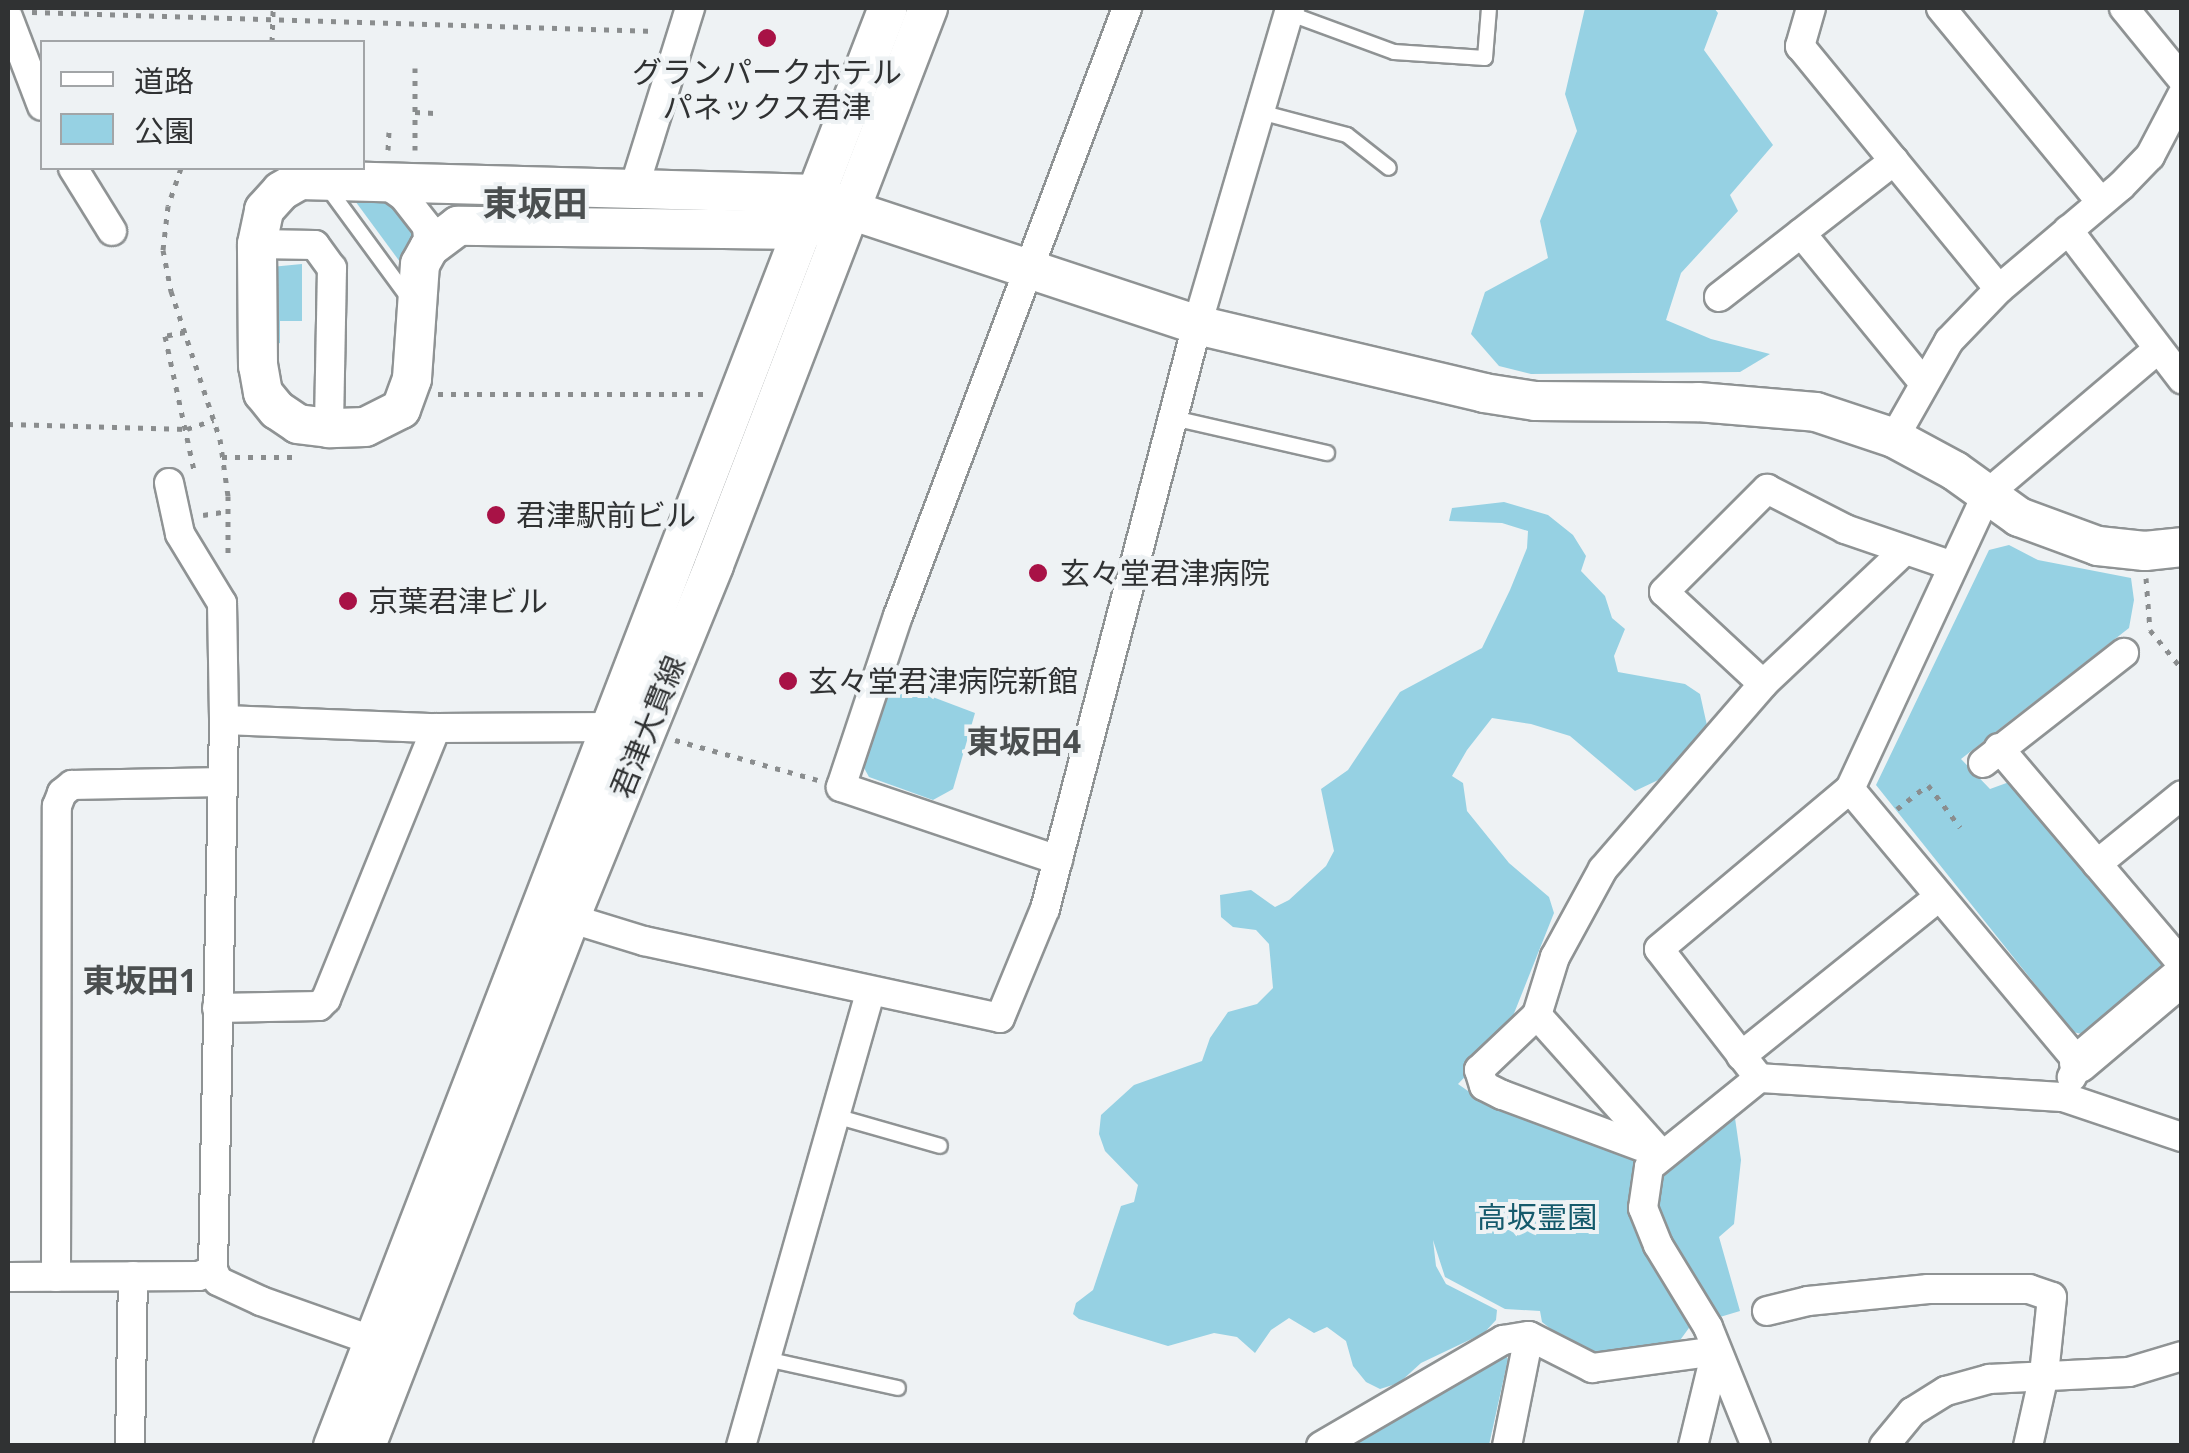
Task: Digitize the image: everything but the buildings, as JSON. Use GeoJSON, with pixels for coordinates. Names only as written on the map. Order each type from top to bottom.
{"type":"FeatureCollection","features":[{"type":"Feature","properties":{"kind":"main road","name":"君津大貫線"},"geometry":{"type":"LineString","coordinates":[[333,1446],[370,1340],[555,914],[714,565],[832,201],[888,8]]}},
{"type":"Feature","properties":{"kind":"main road","name":"君津大貫線"},"geometry":{"type":"LineString","coordinates":[[366,1446],[555,914],[613,727],[805,230],[832,201],[928,8]]}},
{"type":"Feature","properties":{"kind":"main road"},"geometry":{"type":"LineString","coordinates":[[365,170],[384,165],[832,201],[1197,325],[1484,393],[1550,402],[1698,402],[1816,412],[1894,438],[2018,517],[2098,546],[2145,552],[2182,547]]}},
{"type":"Feature","properties":{"kind":"main road"},"geometry":{"type":"LineString","coordinates":[[363,170],[322,180],[300,180],[281,191],[264,210],[256,244],[262,393],[277,410],[298,424],[365,427],[401,409],[412,379],[420,264],[429,248],[458,226],[488,223],[805,230]]}},
{"type":"Feature","properties":{"kind":"main road"},"geometry":{"type":"LineString","coordinates":[[2071,1080],[2182,976]]}},
{"type":"Feature","properties":{"kind":"street"},"geometry":{"type":"LineString","coordinates":[[634,188],[690,8]]}},
{"type":"Feature","properties":{"kind":"street"},"geometry":{"type":"LineString","coordinates":[[1058,860],[840,786],[898,616],[1127,8]]}},
{"type":"Feature","properties":{"kind":"street"},"geometry":{"type":"LineString","coordinates":[[1811,8],[1800,46],[1999,289]]}},
{"type":"Feature","properties":{"kind":"street"},"geometry":{"type":"LineString","coordinates":[[1941,8],[2100,202]]}},
{"type":"Feature","properties":{"kind":"street"},"geometry":{"type":"LineString","coordinates":[[2124,8],[2182,78]]}},
{"type":"Feature","properties":{"kind":"street"},"geometry":{"type":"LineString","coordinates":[[555,914],[871,992],[1000,1018],[1045,909],[1197,325],[1289,10]]}},
{"type":"Feature","properties":{"kind":"street"},"geometry":{"type":"LineString","coordinates":[[14,15],[40,100]]}},
{"type":"Feature","properties":{"kind":"street"},"geometry":{"type":"LineString","coordinates":[[1894,438],[1949,341],[1999,289],[2150,156],[2182,95]]}},
{"type":"Feature","properties":{"kind":"street"},"geometry":{"type":"LineString","coordinates":[[1719,296],[1894,161]]}},
{"type":"Feature","properties":{"kind":"street"},"geometry":{"type":"LineString","coordinates":[[384,165],[427,226],[429,248]]}},
{"type":"Feature","properties":{"kind":"street"},"geometry":{"type":"LineString","coordinates":[[74,170],[112,230]]}},
{"type":"Feature","properties":{"kind":"street"},"geometry":{"type":"LineString","coordinates":[[2068,230],[2125,299],[2157,350],[2182,379]]}},
{"type":"Feature","properties":{"kind":"street"},"geometry":{"type":"LineString","coordinates":[[1801,233],[1923,382]]}},
{"type":"Feature","properties":{"kind":"street"},"geometry":{"type":"LineString","coordinates":[[256,244],[315,244],[332,268],[328,428]]}},
{"type":"Feature","properties":{"kind":"street"},"geometry":{"type":"LineString","coordinates":[[1750,1067],[1659,949],[1850,789],[1987,494],[2157,350]]}},
{"type":"Feature","properties":{"kind":"street"},"geometry":{"type":"LineString","coordinates":[[169,484],[180,534],[222,603],[224,720],[213,1270],[218,1281],[370,1340]]}},
{"type":"Feature","properties":{"kind":"street"},"geometry":{"type":"LineString","coordinates":[[1763,684],[1664,592],[1767,489],[1845,529],[1954,566]]}},
{"type":"Feature","properties":{"kind":"street"},"geometry":{"type":"LineString","coordinates":[[1662,1154],[1484,1086],[1479,1070],[1536,1015],[1555,956],[1603,869],[1763,684],[1905,550]]}},
{"type":"Feature","properties":{"kind":"street"},"geometry":{"type":"LineString","coordinates":[[2124,653],[1991,755],[2097,864],[2182,964]]}},
{"type":"Feature","properties":{"kind":"street"},"geometry":{"type":"LineString","coordinates":[[224,720],[436,728],[613,727]]}},
{"type":"Feature","properties":{"kind":"street"},"geometry":{"type":"LineString","coordinates":[[217,1008],[319,1006],[326,998],[436,728]]}},
{"type":"Feature","properties":{"kind":"street"},"geometry":{"type":"LineString","coordinates":[[56,1277],[58,806],[62,793],[72,784],[222,782]]}},
{"type":"Feature","properties":{"kind":"street"},"geometry":{"type":"LineString","coordinates":[[1850,789],[1940,896],[2071,1080]]}},
{"type":"Feature","properties":{"kind":"street"},"geometry":{"type":"LineString","coordinates":[[2097,864],[2182,794]]}},
{"type":"Feature","properties":{"kind":"street"},"geometry":{"type":"LineString","coordinates":[[1756,1446],[1708,1328],[1658,1245],[1643,1208],[1649,1167],[1750,1067],[1940,896]]}},
{"type":"Feature","properties":{"kind":"street"},"geometry":{"type":"LineString","coordinates":[[741,1446],[871,992]]}},
{"type":"Feature","properties":{"kind":"street"},"geometry":{"type":"LineString","coordinates":[[1536,1015],[1662,1154]]}},
{"type":"Feature","properties":{"kind":"street"},"geometry":{"type":"LineString","coordinates":[[1750,1067],[2071,1080],[2182,1137]]}},
{"type":"Feature","properties":{"kind":"street"},"geometry":{"type":"LineString","coordinates":[[8,1277],[199,1276],[213,1270]]}},
{"type":"Feature","properties":{"kind":"street"},"geometry":{"type":"LineString","coordinates":[[130,1446],[133,1276]]}},
{"type":"Feature","properties":{"kind":"street"},"geometry":{"type":"LineString","coordinates":[[1767,1311],[1808,1302],[1928,1289],[2029,1288],[2052,1297],[2044,1375],[2028,1446]]}},
{"type":"Feature","properties":{"kind":"street"},"geometry":{"type":"LineString","coordinates":[[1321,1446],[1503,1340],[1529,1336],[1592,1368],[1716,1351]]}},
{"type":"Feature","properties":{"kind":"street"},"geometry":{"type":"LineString","coordinates":[[1507,1446],[1529,1336]]}},
{"type":"Feature","properties":{"kind":"street"},"geometry":{"type":"LineString","coordinates":[[1692,1446],[1716,1351]]}},
{"type":"Feature","properties":{"kind":"street"},"geometry":{"type":"LineString","coordinates":[[1884,1446],[1912,1412],[1946,1392],[1989,1379],[2129,1372],[2182,1356]]}},
{"type":"Feature","properties":{"kind":"lane"},"geometry":{"type":"LineString","coordinates":[[1289,10],[1394,52],[1485,58],[1489,8]]}},
{"type":"Feature","properties":{"kind":"lane"},"geometry":{"type":"LineString","coordinates":[[1260,112],[1347,135],[1389,168]]}},
{"type":"Feature","properties":{"kind":"lane"},"geometry":{"type":"LineString","coordinates":[[322,180],[415,306]]}},
{"type":"Feature","properties":{"kind":"lane"},"geometry":{"type":"LineString","coordinates":[[1173,418],[1327,453]]}},
{"type":"Feature","properties":{"kind":"lane"},"geometry":{"type":"LineString","coordinates":[[835,1116],[940,1146]]}},
{"type":"Feature","properties":{"kind":"lane"},"geometry":{"type":"LineString","coordinates":[[766,1360],[898,1388]]}},
{"type":"Feature","properties":{"kind":"path"},"geometry":{"type":"LineString","coordinates":[[272,40],[273,8]]}},
{"type":"Feature","properties":{"kind":"path"},"geometry":{"type":"LineString","coordinates":[[14,15],[273,18],[669,31]]}},
{"type":"Feature","properties":{"kind":"path"},"geometry":{"type":"LineString","coordinates":[[415,68],[415,150]]}},
{"type":"Feature","properties":{"kind":"path"},"geometry":{"type":"LineString","coordinates":[[415,112],[434,113]]}},
{"type":"Feature","properties":{"kind":"path"},"geometry":{"type":"LineString","coordinates":[[384,165],[389,132]]}},
{"type":"Feature","properties":{"kind":"path"},"geometry":{"type":"LineString","coordinates":[[180,170],[168,206],[163,250],[211,421],[228,511],[226,553],[232,572]]}},
{"type":"Feature","properties":{"kind":"path"},"geometry":{"type":"LineString","coordinates":[[185,332],[166,336],[186,428]]}},
{"type":"Feature","properties":{"kind":"path"},"geometry":{"type":"LineString","coordinates":[[437,394],[715,394]]}},
{"type":"Feature","properties":{"kind":"path"},"geometry":{"type":"LineString","coordinates":[[8,424],[186,428],[211,421]]}},
{"type":"Feature","properties":{"kind":"path"},"geometry":{"type":"LineString","coordinates":[[202,512],[203,518],[228,511]]}},
{"type":"Feature","properties":{"kind":"path"},"geometry":{"type":"LineString","coordinates":[[2146,568],[2150,630],[2182,669]]}},
{"type":"Feature","properties":{"kind":"path"},"geometry":{"type":"LineString","coordinates":[[668,738],[840,786]]}},
{"type":"Feature","properties":{"kind":"path"},"geometry":{"type":"LineString","coordinates":[[1910,798],[1928,786],[1960,827]]}},
{"type":"Feature","properties":{"kind":"green space"},"geometry":{"type":"Polygon","coordinates":[[[1585,8],[1714,8],[1718,13],[1704,50],[1773,145],[1730,195],[1738,211],[1681,273],[1666,320],[1711,339],[1770,354],[1740,372],[1531,374],[1499,366],[1471,334],[1485,292],[1548,258],[1540,221],[1577,131],[1565,94],[1585,8]]]}},
{"type":"Feature","properties":{"kind":"green space"},"geometry":{"type":"Polygon","coordinates":[[[347,190],[388,198],[408,221],[413,235],[403,266],[347,190]]]}},
{"type":"Feature","properties":{"kind":"green space"},"geometry":{"type":"Polygon","coordinates":[[[302,264],[302,321],[280,321],[280,343],[270,346],[271,267],[302,264]]]}},
{"type":"Feature","properties":{"kind":"green space","name":"高坂霊園"},"geometry":{"type":"Polygon","coordinates":[[[1504,502],[1548,515],[1573,535],[1586,556],[1581,571],[1605,596],[1612,618],[1625,629],[1614,656],[1618,672],[1685,684],[1700,694],[1708,730],[1673,773],[1635,791],[1570,736],[1531,724],[1492,718],[1467,750],[1452,776],[1463,783],[1467,811],[1509,863],[1549,897],[1554,913],[1499,1041],[1458,1084],[1478,1098],[1643,1157],[1638,1189],[1694,1321],[1678,1343],[1595,1358],[1582,1354],[1542,1322],[1540,1311],[1505,1309],[1445,1277],[1433,1240],[1436,1266],[1446,1284],[1497,1310],[1496,1320],[1484,1333],[1421,1363],[1399,1383],[1380,1389],[1366,1382],[1353,1366],[1346,1341],[1327,1327],[1314,1333],[1289,1318],[1271,1330],[1255,1353],[1237,1337],[1214,1333],[1168,1346],[1079,1319],[1073,1314],[1076,1303],[1093,1290],[1121,1206],[1134,1202],[1138,1185],[1105,1151],[1099,1134],[1101,1115],[1134,1085],[1202,1061],[1210,1038],[1228,1012],[1257,1004],[1273,988],[1269,944],[1256,930],[1233,927],[1221,917],[1220,895],[1251,890],[1275,907],[1289,900],[1326,866],[1334,851],[1321,789],[1348,770],[1400,692],[1482,648],[1527,548],[1528,531],[1502,523],[1449,521],[1452,508],[1504,502]]]}},
{"type":"Feature","properties":{"kind":"green space"},"geometry":{"type":"Polygon","coordinates":[[[2009,545],[2038,560],[2131,578],[2134,600],[2129,628],[1961,759],[1990,789],[2012,781],[2162,960],[2164,968],[2086,1035],[2073,1032],[1876,785],[1989,550],[2009,545]]]}},
{"type":"Feature","properties":{"kind":"green space"},"geometry":{"type":"Polygon","coordinates":[[[893,682],[975,713],[953,789],[933,800],[869,777],[863,766],[893,682]]]}},
{"type":"Feature","properties":{"kind":"green space"},"geometry":{"type":"Polygon","coordinates":[[[1729,1118],[1735,1118],[1741,1160],[1734,1224],[1719,1237],[1740,1311],[1710,1320],[1675,1268],[1648,1192],[1655,1173],[1729,1118]]]}},
{"type":"Feature","properties":{"kind":"green space"},"geometry":{"type":"Polygon","coordinates":[[[1505,1354],[1508,1359],[1489,1445],[1342,1446],[1505,1354]]]}},
{"type":"Feature","properties":{"kind":"place","name":"グランパークホテル パネックス君津"},"geometry":{"type":"Point","coordinates":[767,38]}},
{"type":"Feature","properties":{"kind":"place","name":"君津駅前ビル"},"geometry":{"type":"Point","coordinates":[496,515]}},
{"type":"Feature","properties":{"kind":"place","name":"玄々堂君津病院"},"geometry":{"type":"Point","coordinates":[1038,573]}},
{"type":"Feature","properties":{"kind":"place","name":"京葉君津ビル"},"geometry":{"type":"Point","coordinates":[348,601]}},
{"type":"Feature","properties":{"kind":"place","name":"玄々堂君津病院新館"},"geometry":{"type":"Point","coordinates":[788,681]}},
{"type":"Feature","properties":{"kind":"district","name":"東坂田"},"geometry":{"type":"Point","coordinates":[535,203]}},
{"type":"Feature","properties":{"kind":"district","name":"東坂田4"},"geometry":{"type":"Point","coordinates":[1024,741]}},
{"type":"Feature","properties":{"kind":"district","name":"東坂田1"},"geometry":{"type":"Point","coordinates":[140,980]}}]}
